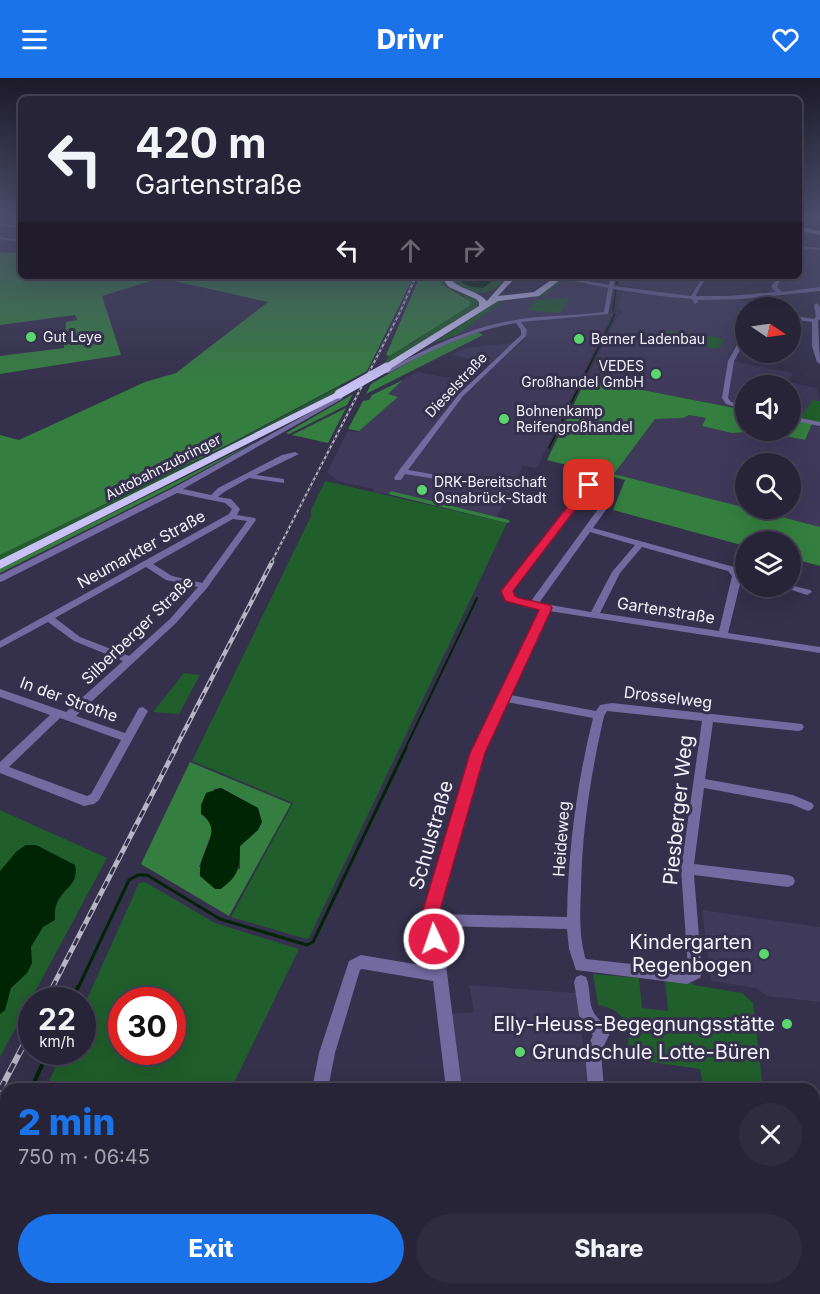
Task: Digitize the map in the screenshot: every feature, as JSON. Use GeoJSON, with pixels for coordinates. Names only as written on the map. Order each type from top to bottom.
{"type":"FeatureCollection","features":[{"type":"Feature","properties":{"kind":"highway"},"geometry":{"type":"LineString","coordinates":[[446,279],[450,284],[482,299],[483,307]]}},
{"type":"Feature","properties":{"kind":"highway"},"geometry":{"type":"LineString","coordinates":[[483,307],[511,279]]}},
{"type":"Feature","properties":{"kind":"highway"},"geometry":{"type":"LineString","coordinates":[[387,370],[483,307],[500,298],[536,294],[554,279]]}},
{"type":"Feature","properties":{"kind":"highway"},"geometry":{"type":"LineString","coordinates":[[468,292],[492,292],[506,286]]}},
{"type":"Feature","properties":{"kind":"highway"},"geometry":{"type":"LineString","coordinates":[[506,286],[507,292],[521,296]]}},
{"type":"Feature","properties":{"kind":"highway","name":"Autobahnzubringer"},"geometry":{"type":"LineString","coordinates":[[0,565],[387,370]]}},
{"type":"Feature","properties":{"kind":"street"},"geometry":{"type":"LineString","coordinates":[[562,279],[694,300],[735,298]]}},
{"type":"Feature","properties":{"kind":"street"},"geometry":{"type":"LineString","coordinates":[[387,370],[458,336],[517,321],[607,312],[612,279]]}},
{"type":"Feature","properties":{"kind":"street"},"geometry":{"type":"LineString","coordinates":[[694,300],[704,279]]}},
{"type":"Feature","properties":{"kind":"street"},"geometry":{"type":"LineString","coordinates":[[779,279],[774,287],[780,293]]}},
{"type":"Feature","properties":{"kind":"street"},"geometry":{"type":"LineString","coordinates":[[746,297],[820,289]]}},
{"type":"Feature","properties":{"kind":"street"},"geometry":{"type":"LineString","coordinates":[[818,305],[819,317],[815,321],[814,346],[819,364]]}},
{"type":"Feature","properties":{"kind":"street"},"geometry":{"type":"LineString","coordinates":[[801,319],[815,321]]}},
{"type":"Feature","properties":{"kind":"street","name":"Dieselstraße"},"geometry":{"type":"LineString","coordinates":[[445,479],[400,475],[461,395],[525,334],[517,321]]}},
{"type":"Feature","properties":{"kind":"street"},"geometry":{"type":"LineString","coordinates":[[735,354],[731,361],[725,398],[728,403],[735,405]]}},
{"type":"Feature","properties":{"kind":"street"},"geometry":{"type":"LineString","coordinates":[[0,579],[176,490],[339,396]]}},
{"type":"Feature","properties":{"kind":"street"},"geometry":{"type":"LineString","coordinates":[[801,420],[820,424]]}},
{"type":"Feature","properties":{"kind":"street"},"geometry":{"type":"LineString","coordinates":[[212,498],[221,490],[295,454]]}},
{"type":"Feature","properties":{"kind":"street"},"geometry":{"type":"LineString","coordinates":[[249,476],[281,481]]}},
{"type":"Feature","properties":{"kind":"street","name":"Gartenstraße"},"geometry":{"type":"LineString","coordinates":[[589,485],[507,591],[509,598],[540,606],[820,650]]}},
{"type":"Feature","properties":{"kind":"street","name":"Neumarkter Straße"},"geometry":{"type":"LineString","coordinates":[[0,645],[232,516],[235,512],[235,506],[176,490]]}},
{"type":"Feature","properties":{"kind":"street","name":"Schulstraße"},"geometry":{"type":"LineString","coordinates":[[453,1083],[431,920],[432,910],[477,753],[504,698],[540,606],[604,507]]}},
{"type":"Feature","properties":{"kind":"street","name":"Silberberger Straße"},"geometry":{"type":"LineString","coordinates":[[0,768],[130,660],[173,621],[204,586],[251,522],[249,519],[232,516]]}},
{"type":"Feature","properties":{"kind":"street"},"geometry":{"type":"LineString","coordinates":[[589,528],[634,541],[639,545],[731,569],[735,572]]}},
{"type":"Feature","properties":{"kind":"street"},"geometry":{"type":"LineString","coordinates":[[595,614],[616,572],[634,548],[639,545]]}},
{"type":"Feature","properties":{"kind":"street"},"geometry":{"type":"LineString","coordinates":[[146,564],[169,578],[204,586]]}},
{"type":"Feature","properties":{"kind":"street"},"geometry":{"type":"LineString","coordinates":[[801,590],[807,592]]}},
{"type":"Feature","properties":{"kind":"street"},"geometry":{"type":"LineString","coordinates":[[723,634],[735,596]]}},
{"type":"Feature","properties":{"kind":"street"},"geometry":{"type":"LineString","coordinates":[[48,618],[77,639],[130,660]]}},
{"type":"Feature","properties":{"kind":"street","name":"In der Strothe"},"geometry":{"type":"LineString","coordinates":[[1,694],[126,737]]}},
{"type":"Feature","properties":{"kind":"street","name":"Drosselweg"},"geometry":{"type":"LineString","coordinates":[[504,698],[598,716],[604,708],[612,707],[741,722],[750,720],[798,727]]}},
{"type":"Feature","properties":{"kind":"street","name":"In der Strothe"},"geometry":{"type":"LineString","coordinates":[[0,768],[84,801],[90,801],[95,797],[126,737],[143,711]]}},
{"type":"Feature","properties":{"kind":"street","name":"Heideweg"},"geometry":{"type":"LineString","coordinates":[[582,965],[578,959],[573,923],[574,871],[581,794],[598,716]]}},
{"type":"Feature","properties":{"kind":"street","name":"Piesberger Weg"},"geometry":{"type":"LineString","coordinates":[[582,965],[692,976],[696,969],[687,869],[708,718]]}},
{"type":"Feature","properties":{"kind":"street"},"geometry":{"type":"LineString","coordinates":[[700,783],[793,800],[808,806]]}},
{"type":"Feature","properties":{"kind":"street"},"geometry":{"type":"LineString","coordinates":[[687,869],[788,881]]}},
{"type":"Feature","properties":{"kind":"street"},"geometry":{"type":"LineString","coordinates":[[431,920],[573,923]]}},
{"type":"Feature","properties":{"kind":"street"},"geometry":{"type":"LineString","coordinates":[[321,1083],[327,1053],[354,966],[361,962],[438,975]]}},
{"type":"Feature","properties":{"kind":"street"},"geometry":{"type":"LineString","coordinates":[[580,982],[586,1015],[602,1033],[593,1052],[596,1083]]}},
{"type":"Feature","properties":{"kind":"shaded area"},"geometry":{"type":"Polygon","coordinates":[[[802,274],[820,274],[820,287],[770,293],[776,279],[802,279],[802,274]]]}},
{"type":"Feature","properties":{"kind":"shaded area"},"geometry":{"type":"Polygon","coordinates":[[[439,279],[442,279],[451,288],[477,298],[480,303],[383,366],[389,356],[417,340],[465,296],[441,284],[439,279]]]}},
{"type":"Feature","properties":{"kind":"shaded area"},"geometry":{"type":"Polygon","coordinates":[[[449,279],[505,279],[494,289],[478,293],[449,279]]]}},
{"type":"Feature","properties":{"kind":"shaded area"},"geometry":{"type":"Polygon","coordinates":[[[495,279],[483,288],[471,287],[460,280],[495,279]]]}},
{"type":"Feature","properties":{"kind":"shaded area"},"geometry":{"type":"Polygon","coordinates":[[[620,279],[701,279],[689,296],[619,285],[620,279]]]}},
{"type":"Feature","properties":{"kind":"shaded area"},"geometry":{"type":"Polygon","coordinates":[[[562,280],[607,287],[562,281],[544,296],[504,300],[459,334],[434,343],[499,300],[532,296],[562,280]]]}},
{"type":"Feature","properties":{"kind":"shaded area"},"geometry":{"type":"Polygon","coordinates":[[[562,281],[607,287],[604,312],[612,314],[537,468],[523,466],[497,517],[391,491],[388,494],[373,492],[374,489],[338,481],[327,473],[348,431],[358,432],[398,397],[387,395],[403,380],[417,372],[476,383],[524,340],[527,331],[523,323],[517,319],[459,334],[504,300],[544,296],[562,281]]]}},
{"type":"Feature","properties":{"kind":"shaded area"},"geometry":{"type":"Polygon","coordinates":[[[623,291],[689,299],[735,299],[735,345],[727,360],[793,373],[792,375],[735,375],[735,408],[586,379],[617,317],[623,312],[617,308],[623,291]]]}},
{"type":"Feature","properties":{"kind":"shaded area"},"geometry":{"type":"Polygon","coordinates":[[[570,298],[560,313],[528,310],[535,300],[570,298]]]}},
{"type":"Feature","properties":{"kind":"shaded area"},"geometry":{"type":"Polygon","coordinates":[[[679,331],[721,338],[723,341],[718,349],[657,337],[661,333],[679,331]]]}},
{"type":"Feature","properties":{"kind":"shaded area"},"geometry":{"type":"Polygon","coordinates":[[[513,343],[490,363],[452,355],[465,348],[513,343]]]}},
{"type":"Feature","properties":{"kind":"shaded area"},"geometry":{"type":"Polygon","coordinates":[[[801,385],[817,388],[820,401],[820,527],[788,519],[801,519],[801,453],[735,453],[735,505],[614,474],[655,419],[683,418],[689,415],[707,418],[702,426],[735,433],[735,441],[805,440],[801,434],[801,385]]]}},
{"type":"Feature","properties":{"kind":"shaded area"},"geometry":{"type":"Polygon","coordinates":[[[339,387],[346,387],[0,561],[0,555],[229,445],[339,387]]]}},
{"type":"Feature","properties":{"kind":"shaded area"},"geometry":{"type":"Polygon","coordinates":[[[812,400],[820,401],[820,423],[801,418],[801,413],[804,413],[812,400]]]}},
{"type":"Feature","properties":{"kind":"shaded area"},"geometry":{"type":"Polygon","coordinates":[[[325,481],[507,523],[309,938],[306,939],[231,917],[293,803],[192,761],[311,516],[311,510],[325,481]]]}},
{"type":"Feature","properties":{"kind":"shaded area"},"geometry":{"type":"Polygon","coordinates":[[[184,673],[200,675],[179,714],[153,712],[184,673]]]}},
{"type":"Feature","properties":{"kind":"shaded area"},"geometry":{"type":"Polygon","coordinates":[[[221,788],[258,808],[262,822],[258,830],[240,846],[239,866],[235,875],[221,889],[215,889],[200,876],[200,867],[211,835],[208,821],[201,814],[201,805],[206,793],[221,788]]]}},
{"type":"Feature","properties":{"kind":"shaded area"},"geometry":{"type":"Polygon","coordinates":[[[0,810],[107,858],[38,987],[18,987],[18,1024],[0,1057],[0,810]]]}},
{"type":"Feature","properties":{"kind":"shaded area"},"geometry":{"type":"Polygon","coordinates":[[[26,845],[36,845],[75,865],[76,873],[71,885],[58,901],[55,920],[43,927],[31,947],[32,963],[27,973],[11,988],[5,1010],[0,1014],[0,871],[17,851],[26,845]]]}},
{"type":"Feature","properties":{"kind":"shaded area"},"geometry":{"type":"Polygon","coordinates":[[[145,882],[215,923],[299,949],[234,1083],[48,1083],[57,1065],[96,1065],[96,987],[92,987],[139,883],[145,882]]]}},
{"type":"Feature","properties":{"kind":"shaded area","name":"Kindergarten Regenbogen"},"geometry":{"type":"Polygon","coordinates":[[[702,910],[820,927],[820,1002],[767,996],[756,988],[711,981],[702,910]]]}},
{"type":"Feature","properties":{"kind":"shaded area"},"geometry":{"type":"Polygon","coordinates":[[[593,974],[639,978],[642,1008],[668,1011],[665,980],[688,981],[694,985],[742,993],[753,1003],[762,1083],[703,1083],[700,1069],[617,1057],[628,1047],[626,1025],[614,1010],[598,1005],[593,974]]]}},
{"type":"Feature","properties":{"kind":"shaded area","name":"Grundschule Lotte-Büren"},"geometry":{"type":"Polygon","coordinates":[[[469,985],[576,993],[589,1083],[460,1083],[450,1014],[474,1012],[469,985]]]}},
{"type":"Feature","properties":{"kind":"green space"},"geometry":{"type":"Polygon","coordinates":[[[0,274],[18,274],[18,279],[157,279],[102,296],[121,355],[0,374],[0,356],[64,348],[66,322],[77,320],[75,315],[0,325],[0,274]]]}},
{"type":"Feature","properties":{"kind":"green space"},"geometry":{"type":"Polygon","coordinates":[[[164,279],[413,279],[367,371],[229,444],[0,555],[0,435],[19,440],[145,382],[176,373],[268,302],[164,279]]]}},
{"type":"Feature","properties":{"kind":"green space"},"geometry":{"type":"Polygon","coordinates":[[[419,279],[439,279],[441,284],[470,301],[469,306],[401,349],[389,356],[386,355],[419,279]]]}},
{"type":"Feature","properties":{"kind":"green space"},"geometry":{"type":"Polygon","coordinates":[[[478,332],[483,335],[366,394],[371,384],[432,349],[478,332]]]}},
{"type":"Feature","properties":{"kind":"green space"},"geometry":{"type":"Polygon","coordinates":[[[586,379],[735,408],[735,433],[702,426],[706,418],[689,415],[683,418],[655,419],[614,474],[735,505],[735,519],[789,519],[820,527],[820,566],[801,561],[801,531],[735,531],[735,543],[613,510],[625,480],[547,460],[586,379]]]}},
{"type":"Feature","properties":{"kind":"green space"},"geometry":{"type":"Polygon","coordinates":[[[403,380],[388,394],[398,397],[359,431],[348,429],[363,401],[369,400],[372,395],[403,380]]]}},
{"type":"Feature","properties":{"kind":"green space"},"geometry":{"type":"Polygon","coordinates":[[[353,394],[347,405],[289,434],[286,433],[353,394]]]}},
{"type":"Feature","properties":{"kind":"green space"},"geometry":{"type":"Polygon","coordinates":[[[346,408],[328,443],[292,435],[346,408]]]}},
{"type":"Feature","properties":{"kind":"green space"},"geometry":{"type":"Polygon","coordinates":[[[801,421],[812,424],[805,440],[801,439],[801,421]]]}},
{"type":"Feature","properties":{"kind":"green space"},"geometry":{"type":"Polygon","coordinates":[[[257,441],[170,488],[0,573],[0,569],[257,441]]]}},
{"type":"Feature","properties":{"kind":"green space"},"geometry":{"type":"Polygon","coordinates":[[[391,491],[509,520],[510,522],[388,494],[391,491]]]}},
{"type":"Feature","properties":{"kind":"green space"},"geometry":{"type":"Polygon","coordinates":[[[190,762],[291,804],[229,916],[141,864],[190,762]],[[221,788],[214,789],[211,822],[213,829],[199,867],[240,869],[240,846],[258,830],[258,808],[221,788]]]}},
{"type":"Feature","properties":{"kind":"waterway"},"geometry":{"type":"LineString","coordinates":[[617,284],[618,279]]}},
{"type":"Feature","properties":{"kind":"waterway"},"geometry":{"type":"LineString","coordinates":[[613,311],[616,289]]}},
{"type":"Feature","properties":{"kind":"waterway"},"geometry":{"type":"LineString","coordinates":[[549,448],[615,314]]}},
{"type":"Feature","properties":{"kind":"waterway"},"geometry":{"type":"LineString","coordinates":[[405,749],[477,598]]}},
{"type":"Feature","properties":{"kind":"waterway"},"geometry":{"type":"LineString","coordinates":[[78,987],[129,880],[138,875],[147,875],[220,919],[307,945],[313,942],[406,748]]}},
{"type":"Feature","properties":{"kind":"waterway"},"geometry":{"type":"LineString","coordinates":[[34,1083],[42,1065]]}},
{"type":"Feature","properties":{"kind":"railway"},"geometry":{"type":"LineString","coordinates":[[271,563],[400,312],[415,279]]}},
{"type":"Feature","properties":{"kind":"railway"},"geometry":{"type":"LineString","coordinates":[[175,749],[272,562]]}},
{"type":"Feature","properties":{"kind":"railway"},"geometry":{"type":"LineString","coordinates":[[53,987],[176,748]]}},
{"type":"Feature","properties":{"kind":"railway"},"geometry":{"type":"LineString","coordinates":[[4,1083],[18,1056]]}},
{"type":"Feature","properties":{"kind":"place","name":"Gut Leye"},"geometry":{"type":"Point","coordinates":[31,337]}},
{"type":"Feature","properties":{"kind":"place","name":"Berner Ladenbau"},"geometry":{"type":"Point","coordinates":[579,339]}},
{"type":"Feature","properties":{"kind":"place","name":"VEDES Großhandel GmbH"},"geometry":{"type":"Point","coordinates":[656,374]}},
{"type":"Feature","properties":{"kind":"place","name":"Bohnenkamp Reifengroßhandel"},"geometry":{"type":"Point","coordinates":[504,419]}},
{"type":"Feature","properties":{"kind":"place","name":"DRK-Bereitschaft Osnabrück-Stadt"},"geometry":{"type":"Point","coordinates":[422,490]}},
{"type":"Feature","properties":{"kind":"place","name":"Kindergarten Regenbogen"},"geometry":{"type":"Point","coordinates":[764,954]}},
{"type":"Feature","properties":{"kind":"place","name":"Elly-Heuss-Begegnungsstätte"},"geometry":{"type":"Point","coordinates":[787,1024]}},
{"type":"Feature","properties":{"kind":"place","name":"Grundschule Lotte-Büren"},"geometry":{"type":"Point","coordinates":[520,1052]}},
{"type":"Feature","properties":{"kind":"route"},"geometry":{"type":"LineString","coordinates":[[434,939],[432,910],[477,753],[546,608],[515,601],[509,598],[507,591],[589,485]]}}]}
